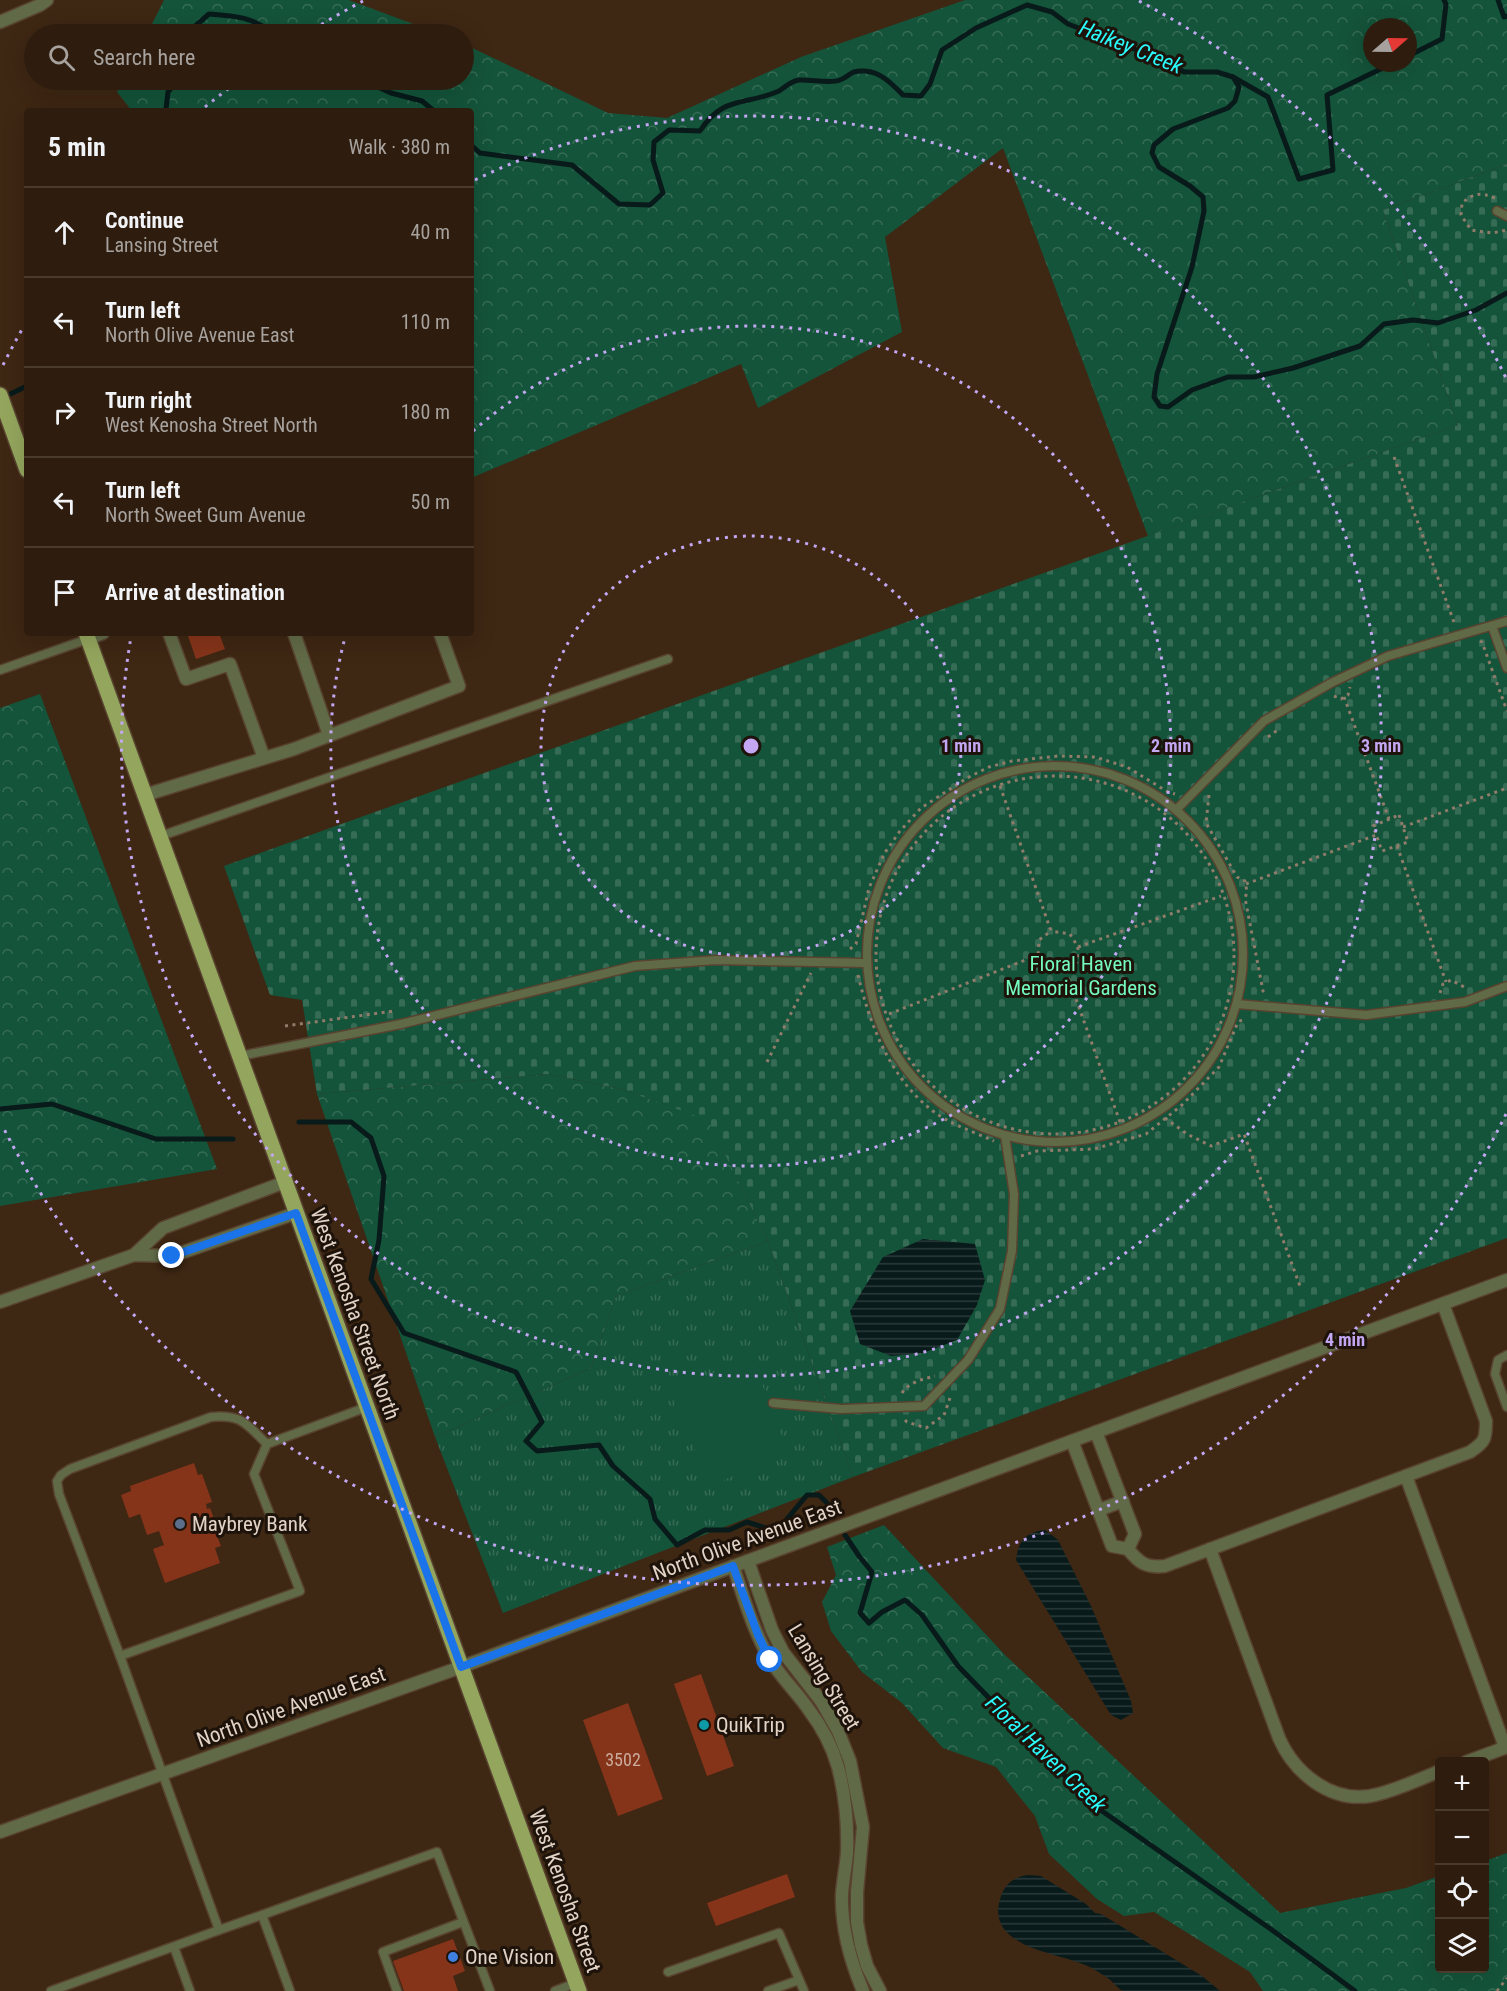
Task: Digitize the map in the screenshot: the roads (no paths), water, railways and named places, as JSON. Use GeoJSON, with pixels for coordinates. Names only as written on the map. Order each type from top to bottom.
{"type":"FeatureCollection","features":[{"type":"Feature","properties":{"kind":"main road"},"geometry":{"type":"LineString","coordinates":[[0,395],[24,461]]}},
{"type":"Feature","properties":{"kind":"main road"},"geometry":{"type":"LineString","coordinates":[[93,636],[160,836]]}},
{"type":"Feature","properties":{"kind":"main road","name":"West Kenosha Street North"},"geometry":{"type":"LineString","coordinates":[[160,836],[512,1806]]}},
{"type":"Feature","properties":{"kind":"main road","name":"West Kenosha Street"},"geometry":{"type":"LineString","coordinates":[[512,1806],[578,1987]]}},
{"type":"Feature","properties":{"kind":"street"},"geometry":{"type":"LineString","coordinates":[[0,22],[47,0]]}},
{"type":"Feature","properties":{"kind":"street"},"geometry":{"type":"LineString","coordinates":[[170,636],[186,679],[230,664],[264,758]]}},
{"type":"Feature","properties":{"kind":"street"},"geometry":{"type":"LineString","coordinates":[[295,636],[329,735]]}},
{"type":"Feature","properties":{"kind":"street"},"geometry":{"type":"LineString","coordinates":[[146,795],[264,758],[459,686],[441,636]]}},
{"type":"Feature","properties":{"kind":"street"},"geometry":{"type":"LineString","coordinates":[[134,1255],[163,1228],[285,1182]]}},
{"type":"Feature","properties":{"kind":"street"},"geometry":{"type":"LineString","coordinates":[[0,1302],[134,1255],[172,1256],[296,1213]]}},
{"type":"Feature","properties":{"kind":"street","name":"North Olive Avenue East"},"geometry":{"type":"LineString","coordinates":[[0,1832],[461,1667],[1507,1280]]}},
{"type":"Feature","properties":{"kind":"street"},"geometry":{"type":"LineString","coordinates":[[1072,1441],[1112,1546],[1128,1549],[1145,1565],[1165,1566],[1470,1452],[1482,1444],[1486,1421],[1443,1304]]}},
{"type":"Feature","properties":{"kind":"street"},"geometry":{"type":"LineString","coordinates":[[1096,1432],[1135,1534],[1128,1549]]}},
{"type":"Feature","properties":{"kind":"street"},"geometry":{"type":"LineString","coordinates":[[1406,1476],[1506,1747],[1477,1757]]}},
{"type":"Feature","properties":{"kind":"street"},"geometry":{"type":"LineString","coordinates":[[1099,1510],[1123,1501]]}},
{"type":"Feature","properties":{"kind":"street"},"geometry":{"type":"LineString","coordinates":[[1210,1549],[1279,1738],[1285,1753],[1295,1766],[1317,1784],[1359,1796],[1379,1794],[1435,1773]]}},
{"type":"Feature","properties":{"kind":"street","name":"Lansing Street"},"geometry":{"type":"LineString","coordinates":[[748,1561],[772,1630],[783,1652],[821,1701],[838,1731],[850,1761],[863,1827],[857,1892],[857,1922],[867,1966],[878,1986]]}},
{"type":"Feature","properties":{"kind":"street","name":"Lansing Street"},"geometry":{"type":"LineString","coordinates":[[733,1566],[758,1635],[770,1660],[809,1709],[827,1737],[838,1765],[845,1799],[847,1830],[847,1854],[842,1894],[844,1924],[847,1947],[860,1990]]}},
{"type":"Feature","properties":{"kind":"lane"},"geometry":{"type":"LineString","coordinates":[[1497,211],[1507,216]]}},
{"type":"Feature","properties":{"kind":"lane"},"geometry":{"type":"LineString","coordinates":[[1177,808],[1264,721],[1331,683],[1388,656],[1507,621]]}},
{"type":"Feature","properties":{"kind":"lane"},"geometry":{"type":"LineString","coordinates":[[1492,626],[1507,668]]}},
{"type":"Feature","properties":{"kind":"lane"},"geometry":{"type":"LineString","coordinates":[[0,670],[90,636]]}},
{"type":"Feature","properties":{"kind":"lane"},"geometry":{"type":"LineString","coordinates":[[160,836],[668,659]]}},
{"type":"Feature","properties":{"kind":"lane"},"geometry":{"type":"LineString","coordinates":[[1037,765],[1085,767],[1131,781],[1177,808],[1211,848],[1235,900],[1243,956],[1237,1004],[1217,1050],[1193,1083],[1162,1110],[1126,1129],[1086,1140],[1045,1143],[1005,1136],[951,1112],[908,1072],[879,1021],[866,963],[870,915],[885,870],[912,830],[948,798],[990,776],[1037,765]]}},
{"type":"Feature","properties":{"kind":"lane"},"geometry":{"type":"LineString","coordinates":[[240,1056],[401,1024],[635,966],[716,960],[866,963]]}},
{"type":"Feature","properties":{"kind":"lane"},"geometry":{"type":"LineString","coordinates":[[1237,1004],[1366,1015],[1465,1002],[1507,986]]}},
{"type":"Feature","properties":{"kind":"lane"},"geometry":{"type":"LineString","coordinates":[[772,1403],[841,1409],[924,1406],[968,1360],[1000,1309],[1012,1251],[1014,1194],[1005,1136]]}},
{"type":"Feature","properties":{"kind":"lane"},"geometry":{"type":"LineString","coordinates":[[1507,1355],[1498,1360],[1495,1374],[1507,1407]]}},
{"type":"Feature","properties":{"kind":"lane"},"geometry":{"type":"LineString","coordinates":[[120,1656],[300,1591],[254,1474],[267,1444],[367,1407]]}},
{"type":"Feature","properties":{"kind":"lane"},"geometry":{"type":"LineString","coordinates":[[219,1930],[164,1774],[59,1494],[57,1481],[70,1469],[211,1417],[226,1416],[240,1419],[267,1444]]}},
{"type":"Feature","properties":{"kind":"lane"},"geometry":{"type":"LineString","coordinates":[[51,1991],[437,1852],[490,1991]]}},
{"type":"Feature","properties":{"kind":"lane"},"geometry":{"type":"LineString","coordinates":[[262,1915],[290,1991]]}},
{"type":"Feature","properties":{"kind":"lane"},"geometry":{"type":"LineString","coordinates":[[397,1991],[383,1952],[464,1922]]}},
{"type":"Feature","properties":{"kind":"lane"},"geometry":{"type":"LineString","coordinates":[[668,1972],[779,1933],[804,1991]]}},
{"type":"Feature","properties":{"kind":"lane"},"geometry":{"type":"LineString","coordinates":[[174,1947],[190,1991]]}},
{"type":"Feature","properties":{"kind":"lane"},"geometry":{"type":"LineString","coordinates":[[768,1991],[799,1980]]}},
{"type":"Feature","properties":{"kind":"lane"},"geometry":{"type":"LineString","coordinates":[[860,1990],[878,1986]]}},
{"type":"Feature","properties":{"kind":"lane"},"geometry":{"type":"LineString","coordinates":[[555,1991],[578,1987]]}},
{"type":"Feature","properties":{"kind":"waterway"},"geometry":{"type":"LineString","coordinates":[[1417,52],[1442,39],[1446,4],[1444,0]]}},
{"type":"Feature","properties":{"kind":"waterway"},"geometry":{"type":"LineString","coordinates":[[1498,0],[1504,17],[1507,16]]}},
{"type":"Feature","properties":{"kind":"waterway","name":"Haikey Creek"},"geometry":{"type":"LineString","coordinates":[[474,148],[480,153],[572,165],[619,204],[650,205],[663,193],[653,160],[654,142],[669,130],[700,131],[717,112],[726,106],[767,96],[796,81],[836,81],[856,71],[871,72],[881,76],[903,95],[921,96],[930,84],[942,50],[976,28],[1027,5],[1052,12],[1068,24],[1166,61],[1184,72],[1217,72],[1233,77],[1239,87],[1235,101],[1228,108],[1173,129],[1154,145],[1152,153],[1159,167],[1203,197],[1204,211],[1192,267],[1157,374],[1154,397],[1160,406],[1168,407],[1192,390],[1228,377],[1254,377],[1293,368],[1360,346],[1384,324],[1413,320],[1438,323],[1476,310],[1507,293]]}},
{"type":"Feature","properties":{"kind":"waterway","name":"Haikey Creek"},"geometry":{"type":"LineString","coordinates":[[198,24],[209,14],[244,18],[259,24]]}},
{"type":"Feature","properties":{"kind":"waterway"},"geometry":{"type":"LineString","coordinates":[[1233,77],[1268,97],[1299,179],[1333,170],[1327,95],[1374,72]]}},
{"type":"Feature","properties":{"kind":"waterway","name":"Haikey Creek"},"geometry":{"type":"LineString","coordinates":[[166,108],[170,90]]}},
{"type":"Feature","properties":{"kind":"waterway","name":"Haikey Creek"},"geometry":{"type":"LineString","coordinates":[[384,90],[422,101],[430,108]]}},
{"type":"Feature","properties":{"kind":"waterway","name":"Haikey Creek"},"geometry":{"type":"LineString","coordinates":[[4,397],[24,387]]}},
{"type":"Feature","properties":{"kind":"waterway","name":"Floral Haven Creek"},"geometry":{"type":"LineString","coordinates":[[0,1109],[52,1104],[156,1139],[233,1139]]}},
{"type":"Feature","properties":{"kind":"waterway","name":"Floral Haven Creek"},"geometry":{"type":"LineString","coordinates":[[299,1122],[351,1122],[371,1138],[384,1176],[379,1240],[371,1279],[404,1333],[516,1372],[542,1422],[526,1441],[537,1451],[599,1445],[613,1466],[650,1499],[655,1519],[677,1545],[705,1530],[729,1530],[747,1522],[769,1529],[782,1525],[807,1495],[819,1495],[836,1512]]}},
{"type":"Feature","properties":{"kind":"waterway","name":"Floral Haven Creek"},"geometry":{"type":"LineString","coordinates":[[845,1535],[872,1572],[860,1613],[869,1623],[882,1612],[905,1600],[922,1615],[958,1666],[1092,1804],[1355,1991]]}},
{"type":"Feature","properties":{"kind":"place","name":"Maybrey Bank"},"geometry":{"type":"Point","coordinates":[180,1524]}},
{"type":"Feature","properties":{"kind":"place","name":"QuikTrip"},"geometry":{"type":"Point","coordinates":[704,1725]}},
{"type":"Feature","properties":{"kind":"place","name":"One Vision"},"geometry":{"type":"Point","coordinates":[453,1957]}},
{"type":"Feature","properties":{"kind":"park label","name":"Floral Haven Memorial Gardens"},"geometry":{"type":"Point","coordinates":[1081,976]}}]}
